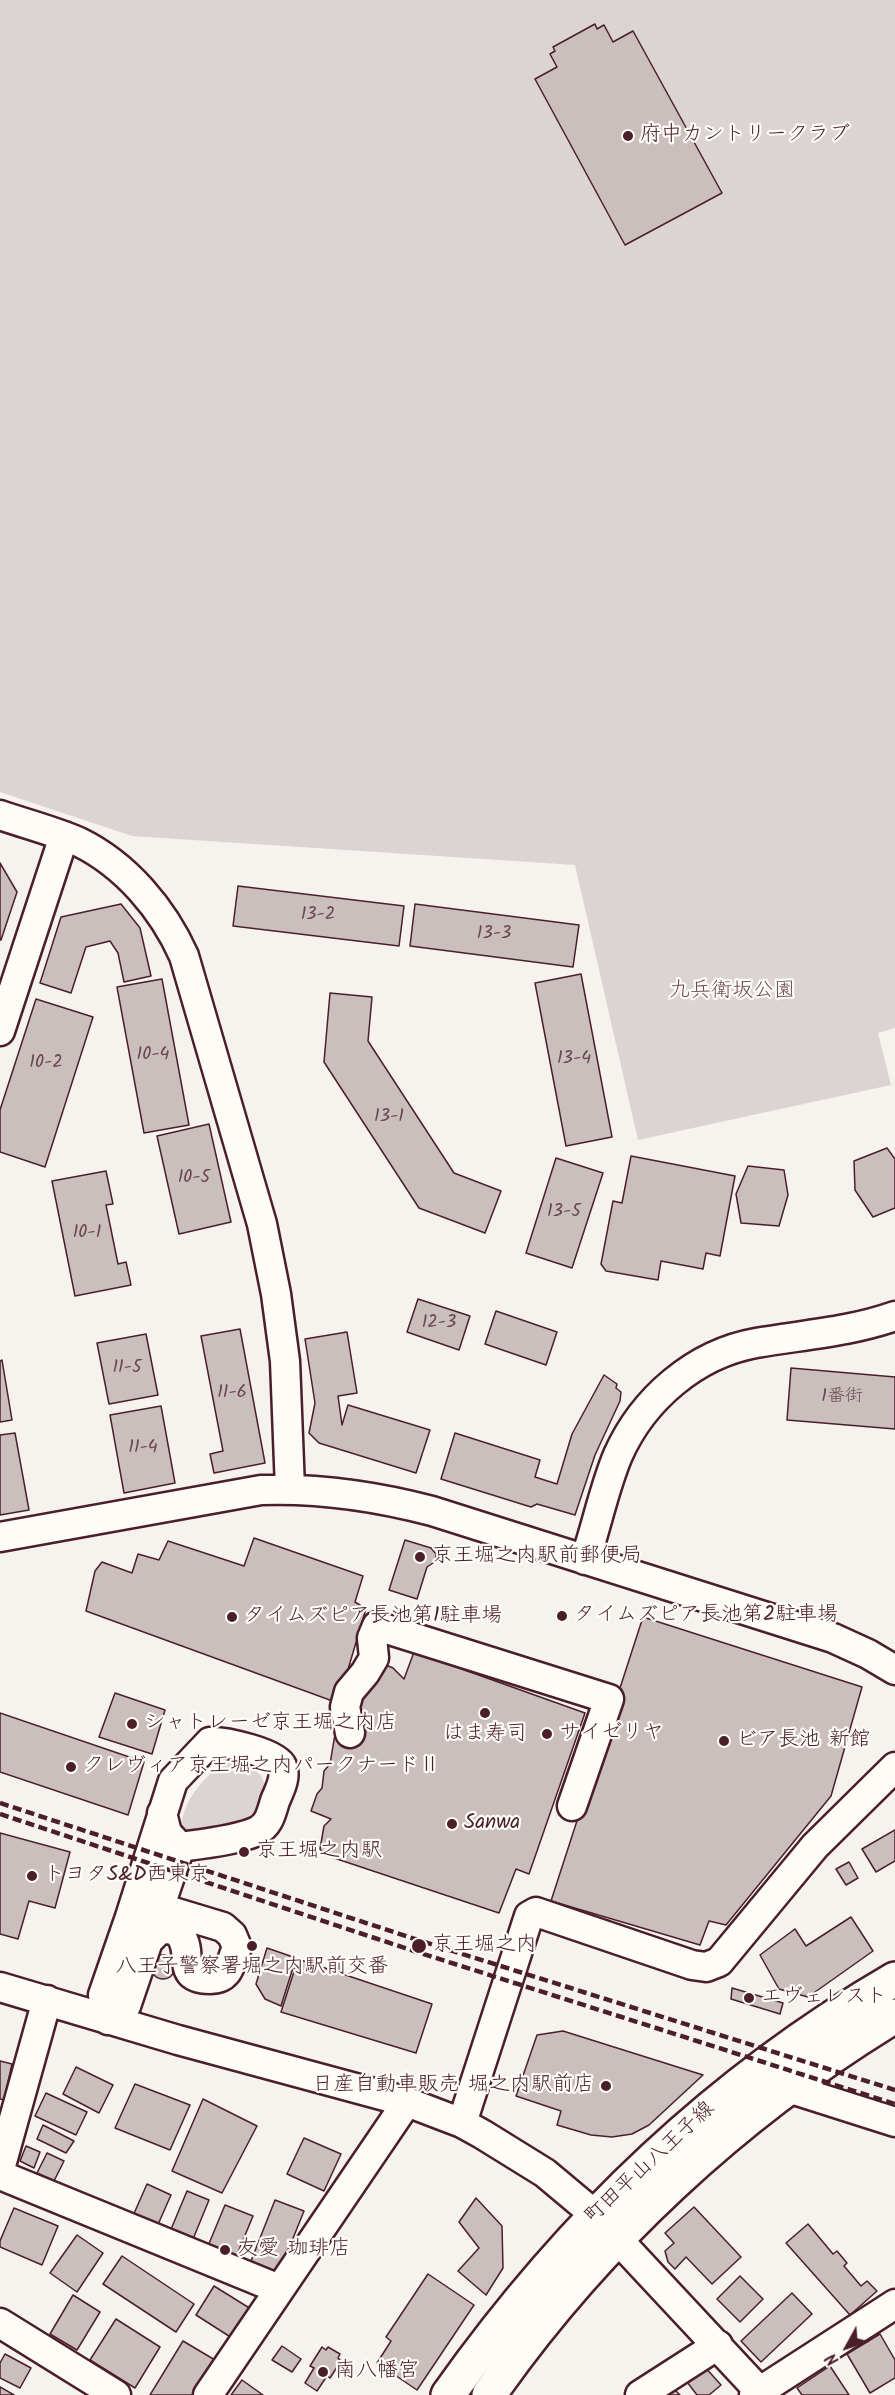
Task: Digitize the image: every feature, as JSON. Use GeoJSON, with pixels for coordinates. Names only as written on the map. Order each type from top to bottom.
{"type":"FeatureCollection","features":[{"type":"Feature","properties":{"kind":"main road","name":"町田平山八王子線"},"geometry":{"type":"LineString","coordinates":[[448,2395],[478,2354],[594,2214],[734,2087],[830,2018],[895,1979]]}},
{"type":"Feature","properties":{"kind":"main road","name":"町田平山八王子線"},"geometry":{"type":"LineString","coordinates":[[489,2395],[535,2335],[617,2238],[728,2135],[824,2061],[895,2016]]}},
{"type":"Feature","properties":{"kind":"street"},"geometry":{"type":"LineString","coordinates":[[0,815],[64,836],[92,849],[130,878],[167,923],[184,956],[262,1224],[276,1294],[285,1361],[290,1489]]}},
{"type":"Feature","properties":{"kind":"street"},"geometry":{"type":"LineString","coordinates":[[0,1030],[64,836]]}},
{"type":"Feature","properties":{"kind":"street"},"geometry":{"type":"LineString","coordinates":[[585,1560],[622,1448],[642,1415],[657,1397],[684,1373],[713,1357],[742,1346],[861,1326],[895,1316]]}},
{"type":"Feature","properties":{"kind":"street"},"geometry":{"type":"LineString","coordinates":[[0,1537],[261,1490],[290,1489],[381,1498],[443,1515],[833,1638],[868,1654],[895,1670]]}},
{"type":"Feature","properties":{"kind":"street"},"geometry":{"type":"LineString","coordinates":[[350,1732],[345,1707],[349,1692],[374,1658],[372,1638],[377,1626],[609,1699],[572,1806]]}},
{"type":"Feature","properties":{"kind":"street"},"geometry":{"type":"LineString","coordinates":[[108,2020],[103,1995],[173,1781],[210,1742],[221,1741],[275,1757],[282,1765],[284,1776],[268,1823],[256,1832],[180,1847]]}},
{"type":"Feature","properties":{"kind":"street"},"geometry":{"type":"LineString","coordinates":[[462,2123],[529,1916],[536,1912],[692,1965],[706,1967],[720,1962],[815,1846],[895,1767]]}},
{"type":"Feature","properties":{"kind":"street"},"geometry":{"type":"LineString","coordinates":[[162,1813],[167,1833],[180,1847]]}},
{"type":"Feature","properties":{"kind":"street"},"geometry":{"type":"LineString","coordinates":[[108,2020],[126,2006],[180,1847]]}},
{"type":"Feature","properties":{"kind":"street"},"geometry":{"type":"LineString","coordinates":[[130,1917],[140,1909],[160,1908],[223,1927],[232,1935],[237,1947],[226,1974],[219,1979],[198,1979],[191,1975],[181,1934],[171,1929],[160,1929],[150,1939]]}},
{"type":"Feature","properties":{"kind":"street"},"geometry":{"type":"LineString","coordinates":[[0,1987],[108,2020],[407,2102],[462,2123],[539,2168],[594,2214],[718,2345],[759,2394],[895,2304]]}},
{"type":"Feature","properties":{"kind":"street"},"geometry":{"type":"LineString","coordinates":[[0,2169],[47,2000]]}},
{"type":"Feature","properties":{"kind":"street"},"geometry":{"type":"LineString","coordinates":[[788,2088],[895,2122]]}},
{"type":"Feature","properties":{"kind":"street"},"geometry":{"type":"LineString","coordinates":[[208,2395],[407,2102]]}},
{"type":"Feature","properties":{"kind":"street"},"geometry":{"type":"LineString","coordinates":[[0,2175],[279,2289]]}},
{"type":"Feature","properties":{"kind":"street"},"geometry":{"type":"LineString","coordinates":[[0,2323],[116,2395]]}},
{"type":"Feature","properties":{"kind":"street"},"geometry":{"type":"LineString","coordinates":[[640,2395],[718,2345]]}},
{"type":"Feature","properties":{"kind":"green space","name":"府中カントリークラブ"},"geometry":{"type":"Polygon","coordinates":[[[0,0],[895,0],[895,1028],[878,1033],[891,1085],[638,1140],[575,865],[132,836],[0,792],[0,0]]]}},
{"type":"Feature","properties":{"kind":"green space"},"geometry":{"type":"Polygon","coordinates":[[[228,1763],[253,1770],[262,1778],[264,1792],[257,1810],[254,1815],[241,1823],[188,1832],[182,1828],[182,1819],[190,1800],[203,1781],[228,1763]]]}},
{"type":"Feature","properties":{"kind":"building","name":"府中カントリークラブ"},"geometry":{"type":"Polygon","coordinates":[[[595,24],[597,29],[604,25],[613,42],[633,31],[722,193],[625,245],[535,79],[557,67],[550,54],[555,51],[553,47],[595,24]]]}},
{"type":"Feature","properties":{"kind":"building"},"geometry":{"type":"Polygon","coordinates":[[[0,863],[17,892],[1,940],[0,940],[0,863]]]}},
{"type":"Feature","properties":{"kind":"building"},"geometry":{"type":"Polygon","coordinates":[[[238,886],[404,906],[399,946],[233,926],[238,886]]]}},
{"type":"Feature","properties":{"kind":"building"},"geometry":{"type":"Polygon","coordinates":[[[121,904],[140,928],[151,976],[124,982],[118,953],[110,941],[86,947],[71,993],[40,983],[61,917],[121,904]]]}},
{"type":"Feature","properties":{"kind":"building"},"geometry":{"type":"Polygon","coordinates":[[[415,904],[579,925],[573,967],[410,946],[415,904]]]}},
{"type":"Feature","properties":{"kind":"building"},"geometry":{"type":"Polygon","coordinates":[[[581,974],[612,1137],[566,1146],[535,983],[581,974]]]}},
{"type":"Feature","properties":{"kind":"building"},"geometry":{"type":"Polygon","coordinates":[[[162,979],[189,1125],[144,1133],[117,987],[162,979]]]}},
{"type":"Feature","properties":{"kind":"building"},"geometry":{"type":"Polygon","coordinates":[[[330,993],[372,997],[368,1041],[454,1173],[501,1191],[485,1233],[419,1208],[324,1062],[330,993]]]}},
{"type":"Feature","properties":{"kind":"building"},"geometry":{"type":"Polygon","coordinates":[[[36,999],[93,1017],[45,1167],[0,1152],[0,1110],[36,999]]]}},
{"type":"Feature","properties":{"kind":"building"},"geometry":{"type":"Polygon","coordinates":[[[209,1124],[231,1222],[179,1234],[157,1136],[209,1124]]]}},
{"type":"Feature","properties":{"kind":"building"},"geometry":{"type":"Polygon","coordinates":[[[887,1148],[895,1159],[895,1208],[873,1217],[855,1190],[854,1161],[887,1148]]]}},
{"type":"Feature","properties":{"kind":"building"},"geometry":{"type":"Polygon","coordinates":[[[631,1156],[735,1176],[720,1256],[706,1253],[703,1269],[661,1261],[658,1280],[606,1271],[601,1264],[613,1201],[622,1203],[631,1156]]]}},
{"type":"Feature","properties":{"kind":"building"},"geometry":{"type":"Polygon","coordinates":[[[556,1158],[603,1173],[572,1268],[526,1253],[556,1158]]]}},
{"type":"Feature","properties":{"kind":"building"},"geometry":{"type":"Polygon","coordinates":[[[748,1166],[784,1170],[788,1195],[779,1226],[741,1223],[736,1194],[748,1166]]]}},
{"type":"Feature","properties":{"kind":"building"},"geometry":{"type":"Polygon","coordinates":[[[106,1171],[113,1204],[106,1205],[118,1264],[126,1262],[131,1285],[75,1296],[52,1181],[106,1171]]]}},
{"type":"Feature","properties":{"kind":"building"},"geometry":{"type":"Polygon","coordinates":[[[418,1299],[470,1316],[459,1350],[407,1332],[418,1299]]]}},
{"type":"Feature","properties":{"kind":"building"},"geometry":{"type":"Polygon","coordinates":[[[496,1311],[557,1332],[546,1365],[485,1344],[496,1311]]]}},
{"type":"Feature","properties":{"kind":"building"},"geometry":{"type":"Polygon","coordinates":[[[240,1329],[265,1463],[214,1473],[210,1454],[223,1451],[201,1336],[240,1329]]]}},
{"type":"Feature","properties":{"kind":"building"},"geometry":{"type":"Polygon","coordinates":[[[347,1332],[357,1393],[338,1396],[342,1425],[348,1405],[430,1430],[416,1473],[319,1443],[309,1433],[315,1403],[305,1339],[347,1332]]]}},
{"type":"Feature","properties":{"kind":"building"},"geometry":{"type":"Polygon","coordinates":[[[146,1334],[158,1395],[109,1404],[97,1343],[146,1334]]]}},
{"type":"Feature","properties":{"kind":"building"},"geometry":{"type":"Polygon","coordinates":[[[2,1360],[12,1420],[0,1422],[0,1361],[2,1360]]]}},
{"type":"Feature","properties":{"kind":"building"},"geometry":{"type":"Polygon","coordinates":[[[791,1368],[895,1377],[895,1429],[787,1420],[791,1368]]]}},
{"type":"Feature","properties":{"kind":"building"},"geometry":{"type":"Polygon","coordinates":[[[604,1375],[617,1384],[616,1388],[621,1392],[620,1401],[595,1455],[575,1515],[537,1504],[531,1507],[441,1479],[455,1433],[540,1460],[535,1477],[557,1484],[572,1434],[604,1375]]]}},
{"type":"Feature","properties":{"kind":"building"},"geometry":{"type":"Polygon","coordinates":[[[161,1406],[175,1483],[124,1493],[110,1415],[161,1406]]]}},
{"type":"Feature","properties":{"kind":"building"},"geometry":{"type":"Polygon","coordinates":[[[15,1433],[29,1510],[0,1515],[0,1435],[15,1433]]]}},
{"type":"Feature","properties":{"kind":"building","name":"タイムズピア長池第1駐車場"},"geometry":{"type":"Polygon","coordinates":[[[254,1538],[363,1576],[355,1602],[366,1609],[338,1703],[86,1611],[95,1571],[102,1562],[132,1573],[138,1554],[159,1560],[168,1541],[244,1566],[254,1538]]]}},
{"type":"Feature","properties":{"kind":"building"},"geometry":{"type":"Polygon","coordinates":[[[405,1540],[431,1548],[436,1554],[436,1561],[427,1567],[417,1599],[389,1590],[405,1540]]]}},
{"type":"Feature","properties":{"kind":"building","name":"ビア長池 新館"},"geometry":{"type":"Polygon","coordinates":[[[643,1617],[862,1687],[831,1796],[726,1925],[709,1921],[700,1945],[551,1901],[643,1617]]]}},
{"type":"Feature","properties":{"kind":"building"},"geometry":{"type":"Polygon","coordinates":[[[414,1652],[585,1713],[529,1874],[516,1869],[499,1913],[325,1855],[320,1849],[324,1826],[331,1819],[311,1811],[317,1794],[322,1788],[324,1771],[330,1764],[340,1704],[381,1663],[393,1668],[404,1679],[414,1652]]]}},
{"type":"Feature","properties":{"kind":"building","name":"シャトレーゼ京王堀之内店"},"geometry":{"type":"Polygon","coordinates":[[[115,1693],[165,1710],[152,1754],[99,1737],[115,1693]]]}},
{"type":"Feature","properties":{"kind":"building","name":"クレヴィア京王堀之内パークナードⅡ"},"geometry":{"type":"Polygon","coordinates":[[[0,1713],[144,1762],[128,1815],[0,1772],[0,1713]]]}},
{"type":"Feature","properties":{"kind":"building"},"geometry":{"type":"Polygon","coordinates":[[[895,1830],[895,1861],[876,1872],[862,1849],[895,1830]]]}},
{"type":"Feature","properties":{"kind":"building","name":"トヨタS&D西東京"},"geometry":{"type":"Polygon","coordinates":[[[0,1833],[70,1852],[55,1908],[29,1901],[18,1939],[0,1934],[0,1833]]]}},
{"type":"Feature","properties":{"kind":"building"},"geometry":{"type":"Polygon","coordinates":[[[849,1862],[858,1878],[846,1885],[836,1869],[849,1862]]]}},
{"type":"Feature","properties":{"kind":"building"},"geometry":{"type":"Polygon","coordinates":[[[851,1917],[873,1951],[808,1997],[779,1989],[760,1955],[795,1929],[806,1946],[851,1917]]]}},
{"type":"Feature","properties":{"kind":"building"},"geometry":{"type":"Polygon","coordinates":[[[267,1948],[296,1958],[281,2006],[265,1999],[256,1984],[267,1948]]]}},
{"type":"Feature","properties":{"kind":"building"},"geometry":{"type":"Polygon","coordinates":[[[163,1955],[168,1956],[174,1962],[174,1972],[168,1978],[163,1979],[158,1978],[152,1972],[151,1967],[152,1962],[158,1956],[163,1955]]]}},
{"type":"Feature","properties":{"kind":"building"},"geometry":{"type":"Polygon","coordinates":[[[298,1959],[432,2004],[416,2053],[281,2012],[298,1959]]]}},
{"type":"Feature","properties":{"kind":"building"},"geometry":{"type":"Polygon","coordinates":[[[732,1988],[783,2003],[780,2014],[731,1999],[732,1988]]]}},
{"type":"Feature","properties":{"kind":"building","name":"日産自動車販売 堀之内駅前店"},"geometry":{"type":"Polygon","coordinates":[[[563,2031],[703,2075],[649,2125],[632,2134],[612,2137],[591,2135],[557,2125],[561,2111],[516,2096],[537,2035],[563,2031]]]}},
{"type":"Feature","properties":{"kind":"building"},"geometry":{"type":"Polygon","coordinates":[[[0,2061],[12,2064],[4,2100],[0,2099],[0,2061]]]}},
{"type":"Feature","properties":{"kind":"building"},"geometry":{"type":"Polygon","coordinates":[[[76,2067],[113,2085],[99,2113],[63,2094],[76,2067]]]}},
{"type":"Feature","properties":{"kind":"building"},"geometry":{"type":"Polygon","coordinates":[[[135,2084],[190,2105],[170,2150],[115,2128],[135,2084]]]}},
{"type":"Feature","properties":{"kind":"building"},"geometry":{"type":"Polygon","coordinates":[[[46,2093],[87,2112],[76,2135],[35,2116],[46,2093]]]}},
{"type":"Feature","properties":{"kind":"building"},"geometry":{"type":"Polygon","coordinates":[[[203,2099],[257,2126],[222,2193],[172,2171],[203,2099]]]}},
{"type":"Feature","properties":{"kind":"building"},"geometry":{"type":"Polygon","coordinates":[[[43,2125],[74,2141],[66,2153],[37,2139],[43,2125]]]}},
{"type":"Feature","properties":{"kind":"building"},"geometry":{"type":"Polygon","coordinates":[[[304,2138],[341,2154],[324,2191],[287,2174],[304,2138]]]}},
{"type":"Feature","properties":{"kind":"building"},"geometry":{"type":"Polygon","coordinates":[[[26,2146],[40,2152],[34,2168],[20,2161],[26,2146]]]}},
{"type":"Feature","properties":{"kind":"building"},"geometry":{"type":"Polygon","coordinates":[[[47,2153],[64,2161],[54,2181],[37,2173],[47,2153]]]}},
{"type":"Feature","properties":{"kind":"building"},"geometry":{"type":"Polygon","coordinates":[[[147,2184],[171,2195],[156,2229],[132,2218],[147,2184]]]}},
{"type":"Feature","properties":{"kind":"building"},"geometry":{"type":"Polygon","coordinates":[[[187,2191],[209,2200],[191,2244],[169,2234],[187,2191]]]}},
{"type":"Feature","properties":{"kind":"building"},"geometry":{"type":"Polygon","coordinates":[[[476,2198],[502,2226],[503,2268],[486,2295],[458,2271],[479,2248],[459,2222],[476,2198]]]}},
{"type":"Feature","properties":{"kind":"building"},"geometry":{"type":"Polygon","coordinates":[[[275,2200],[304,2211],[279,2273],[251,2261],[275,2200]]]}},
{"type":"Feature","properties":{"kind":"building"},"geometry":{"type":"Polygon","coordinates":[[[225,2205],[253,2216],[236,2257],[208,2246],[225,2205]]]}},
{"type":"Feature","properties":{"kind":"building"},"geometry":{"type":"Polygon","coordinates":[[[694,2207],[741,2257],[712,2284],[686,2257],[675,2269],[668,2262],[665,2251],[674,2243],[665,2233],[694,2207]]]}},
{"type":"Feature","properties":{"kind":"building"},"geometry":{"type":"Polygon","coordinates":[[[14,2208],[58,2226],[42,2265],[0,2247],[0,2241],[14,2208]]]}},
{"type":"Feature","properties":{"kind":"building"},"geometry":{"type":"Polygon","coordinates":[[[808,2224],[833,2254],[837,2251],[847,2263],[844,2266],[861,2286],[867,2281],[877,2291],[850,2315],[786,2243],[808,2224]]]}},
{"type":"Feature","properties":{"kind":"building"},"geometry":{"type":"Polygon","coordinates":[[[77,2235],[103,2253],[77,2292],[50,2273],[77,2235]]]}},
{"type":"Feature","properties":{"kind":"building"},"geometry":{"type":"Polygon","coordinates":[[[122,2256],[194,2304],[176,2332],[103,2284],[122,2256]]]}},
{"type":"Feature","properties":{"kind":"building"},"geometry":{"type":"Polygon","coordinates":[[[428,2274],[474,2305],[417,2390],[377,2363],[391,2341],[386,2337],[428,2274]]]}},
{"type":"Feature","properties":{"kind":"building"},"geometry":{"type":"Polygon","coordinates":[[[740,2276],[763,2299],[740,2322],[717,2299],[740,2276]]]}},
{"type":"Feature","properties":{"kind":"building"},"geometry":{"type":"Polygon","coordinates":[[[214,2286],[251,2309],[232,2338],[196,2315],[214,2286]]]}},
{"type":"Feature","properties":{"kind":"building"},"geometry":{"type":"Polygon","coordinates":[[[792,2293],[812,2314],[761,2362],[741,2341],[792,2293]]]}},
{"type":"Feature","properties":{"kind":"building"},"geometry":{"type":"Polygon","coordinates":[[[73,2295],[100,2312],[77,2350],[50,2334],[73,2295]]]}},
{"type":"Feature","properties":{"kind":"building"},"geometry":{"type":"Polygon","coordinates":[[[116,2319],[160,2347],[135,2388],[90,2360],[116,2319]]]}},
{"type":"Feature","properties":{"kind":"building"},"geometry":{"type":"Polygon","coordinates":[[[880,2334],[895,2360],[895,2378],[870,2393],[847,2354],[880,2334]]]}},
{"type":"Feature","properties":{"kind":"building"},"geometry":{"type":"Polygon","coordinates":[[[183,2341],[215,2360],[194,2395],[150,2395],[183,2341]]]}},
{"type":"Feature","properties":{"kind":"building"},"geometry":{"type":"Polygon","coordinates":[[[282,2346],[301,2359],[292,2372],[272,2360],[282,2346]]]}},
{"type":"Feature","properties":{"kind":"building","name":"南八幡宮"},"geometry":{"type":"Polygon","coordinates":[[[322,2347],[326,2350],[328,2347],[340,2354],[338,2358],[341,2361],[330,2378],[327,2376],[317,2391],[305,2383],[314,2368],[310,2366],[322,2347]]]}},
{"type":"Feature","properties":{"kind":"building"},"geometry":{"type":"Polygon","coordinates":[[[5,2354],[31,2368],[20,2388],[0,2378],[0,2363],[5,2354]]]}},
{"type":"Feature","properties":{"kind":"building"},"geometry":{"type":"Polygon","coordinates":[[[704,2366],[721,2385],[709,2395],[697,2395],[684,2378],[704,2366]]]}},
{"type":"Feature","properties":{"kind":"building"},"geometry":{"type":"Polygon","coordinates":[[[830,2366],[849,2395],[802,2395],[797,2388],[830,2366]]]}},
{"type":"Feature","properties":{"kind":"building"},"geometry":{"type":"Polygon","coordinates":[[[242,2380],[263,2395],[231,2395],[242,2380]]]}},
{"type":"Feature","properties":{"kind":"building"},"geometry":{"type":"Polygon","coordinates":[[[671,2386],[680,2395],[661,2395],[671,2386]]]}},
{"type":"Feature","properties":{"kind":"building"},"geometry":{"type":"Polygon","coordinates":[[[0,2387],[14,2395],[0,2395],[0,2387]]]}},
{"type":"Feature","properties":{"kind":"railway"},"geometry":{"type":"LineString","coordinates":[[0,1803],[418,1940],[895,2090]]}},
{"type":"Feature","properties":{"kind":"railway"},"geometry":{"type":"LineString","coordinates":[[0,1814],[414,1951],[895,2104]]}},
{"type":"Feature","properties":{"kind":"place","name":"府中カントリークラブ"},"geometry":{"type":"Point","coordinates":[628,136]}},
{"type":"Feature","properties":{"kind":"place","name":"京王堀之内駅前郵便局"},"geometry":{"type":"Point","coordinates":[420,1557]}},
{"type":"Feature","properties":{"kind":"place","name":"タイムズピア長池第2駐車場"},"geometry":{"type":"Point","coordinates":[562,1616]}},
{"type":"Feature","properties":{"kind":"place","name":"タイムズピア長池第1駐車場"},"geometry":{"type":"Point","coordinates":[232,1617]}},
{"type":"Feature","properties":{"kind":"place","name":"はま寿司"},"geometry":{"type":"Point","coordinates":[485,1713]}},
{"type":"Feature","properties":{"kind":"place","name":"シャトレーゼ京王堀之内店"},"geometry":{"type":"Point","coordinates":[132,1724]}},
{"type":"Feature","properties":{"kind":"place","name":"サイゼリヤ"},"geometry":{"type":"Point","coordinates":[547,1734]}},
{"type":"Feature","properties":{"kind":"place","name":"ビア長池 新館"},"geometry":{"type":"Point","coordinates":[724,1741]}},
{"type":"Feature","properties":{"kind":"place","name":"クレヴィア京王堀之内パークナードⅡ"},"geometry":{"type":"Point","coordinates":[71,1767]}},
{"type":"Feature","properties":{"kind":"place","name":"Sanwa"},"geometry":{"type":"Point","coordinates":[452,1824]}},
{"type":"Feature","properties":{"kind":"place","name":"京王堀之内駅"},"geometry":{"type":"Point","coordinates":[244,1852]}},
{"type":"Feature","properties":{"kind":"place","name":"トヨタS&D西東京"},"geometry":{"type":"Point","coordinates":[32,1876]}},
{"type":"Feature","properties":{"kind":"place","name":"八王子警察署堀之内駅前交番"},"geometry":{"type":"Point","coordinates":[252,1946]}},
{"type":"Feature","properties":{"kind":"place","name":"京王堀之内"},"geometry":{"type":"Point","coordinates":[419,1946]}},
{"type":"Feature","properties":{"kind":"place","name":"エヴェレスト"},"geometry":{"type":"Point","coordinates":[749,1998]}},
{"type":"Feature","properties":{"kind":"place","name":"日産自動車販売 堀之内駅前店"},"geometry":{"type":"Point","coordinates":[606,2086]}},
{"type":"Feature","properties":{"kind":"place","name":"友愛 珈琲店"},"geometry":{"type":"Point","coordinates":[225,2250]}},
{"type":"Feature","properties":{"kind":"place","name":"南八幡宮"},"geometry":{"type":"Point","coordinates":[323,2372]}},
{"type":"Feature","properties":{"kind":"park label","name":"九兵衛坂公園"},"geometry":{"type":"Point","coordinates":[732,992]}}]}
